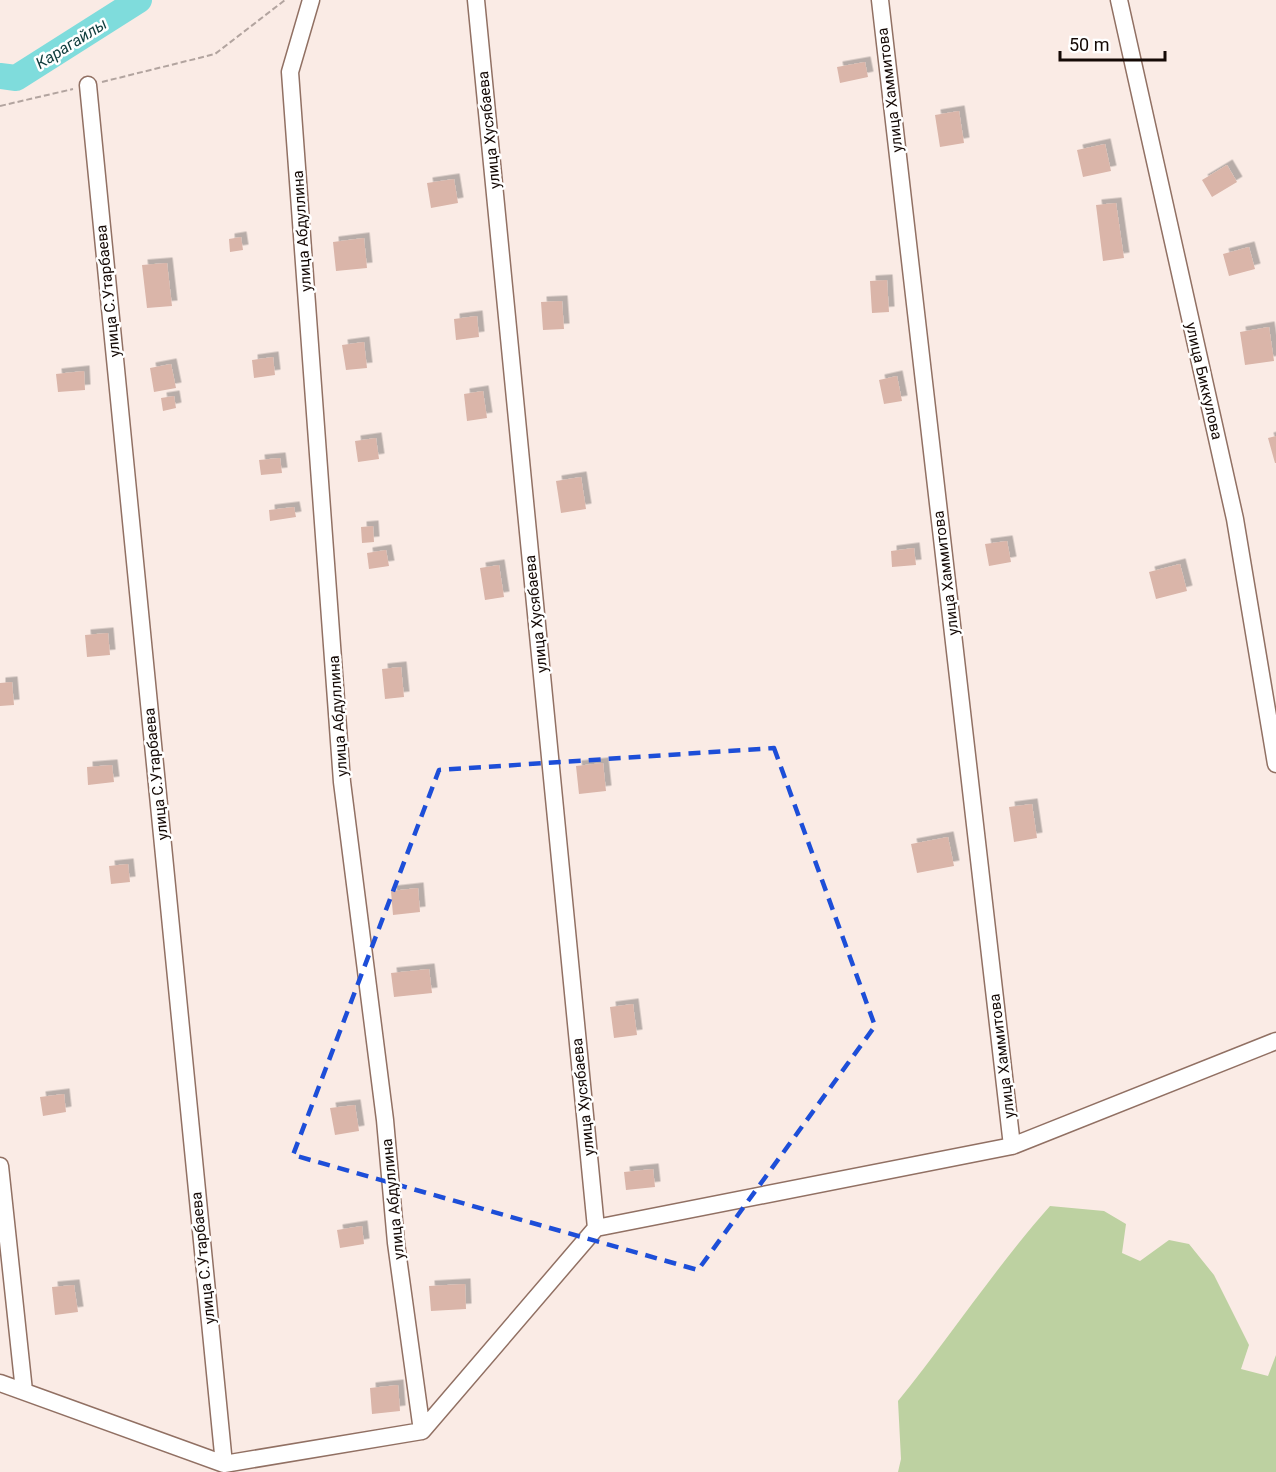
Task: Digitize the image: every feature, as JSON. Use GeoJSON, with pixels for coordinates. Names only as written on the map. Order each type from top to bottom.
{"type":"FeatureCollection","features":[{"type":"Feature","properties":{"kind":"street","name":"улица Абдуллина"},"geometry":{"type":"LineString","coordinates":[[311,0],[290,72],[342,782],[385,1120],[396,1243],[422,1431]]}},
{"type":"Feature","properties":{"kind":"street","name":"улица Хусябаева"},"geometry":{"type":"LineString","coordinates":[[476,0],[596,1228]]}},
{"type":"Feature","properties":{"kind":"street","name":"улица Хаммитова"},"geometry":{"type":"LineString","coordinates":[[880,0],[1012,1146]]}},
{"type":"Feature","properties":{"kind":"street","name":"улица Биккулова"},"geometry":{"type":"LineString","coordinates":[[1119,0],[1234,519],[1276,764]]}},
{"type":"Feature","properties":{"kind":"street","name":"улица С.Утарбаева"},"geometry":{"type":"LineString","coordinates":[[88,85],[224,1464]]}},
{"type":"Feature","properties":{"kind":"street"},"geometry":{"type":"LineString","coordinates":[[0,1383],[224,1464],[422,1431],[596,1228],[1012,1146],[1276,1041]]}},
{"type":"Feature","properties":{"kind":"street"},"geometry":{"type":"LineString","coordinates":[[0,1166],[24,1391]]}},
{"type":"Feature","properties":{"kind":"path"},"geometry":{"type":"LineString","coordinates":[[0,106],[215,54],[285,0]]}},
{"type":"Feature","properties":{"kind":"highlighted area"},"geometry":{"type":"Polygon","coordinates":[[[774,748],[875,1026],[698,1270],[293,1155],[439,770],[774,748]]]}},
{"type":"Feature","properties":{"kind":"green space"},"geometry":{"type":"Polygon","coordinates":[[[1050,1206],[1104,1211],[1126,1224],[1122,1253],[1140,1261],[1169,1240],[1189,1244],[1214,1275],[1249,1345],[1241,1369],[1268,1376],[1276,1355],[1276,1472],[898,1472],[901,1459],[898,1401],[1010,1254],[1050,1206]]]}},
{"type":"Feature","properties":{"kind":"building"},"geometry":{"type":"Polygon","coordinates":[[[865,62],[868,77],[840,83],[837,67],[865,62]]]}},
{"type":"Feature","properties":{"kind":"building"},"geometry":{"type":"Polygon","coordinates":[[[959,111],[964,143],[940,147],[935,115],[959,111]]]}},
{"type":"Feature","properties":{"kind":"building"},"geometry":{"type":"Polygon","coordinates":[[[1105,144],[1111,171],[1083,177],[1077,150],[1105,144]]]}},
{"type":"Feature","properties":{"kind":"building"},"geometry":{"type":"Polygon","coordinates":[[[1227,165],[1237,182],[1212,197],[1202,180],[1227,165]]]}},
{"type":"Feature","properties":{"kind":"building"},"geometry":{"type":"Polygon","coordinates":[[[454,179],[458,203],[431,208],[427,183],[454,179]]]}},
{"type":"Feature","properties":{"kind":"building"},"geometry":{"type":"Polygon","coordinates":[[[1116,203],[1124,258],[1103,261],[1096,205],[1116,203]]]}},
{"type":"Feature","properties":{"kind":"building"},"geometry":{"type":"Polygon","coordinates":[[[241,237],[243,250],[230,252],[229,239],[241,237]]]}},
{"type":"Feature","properties":{"kind":"building"},"geometry":{"type":"Polygon","coordinates":[[[364,238],[367,268],[336,271],[333,242],[364,238]]]}},
{"type":"Feature","properties":{"kind":"building"},"geometry":{"type":"Polygon","coordinates":[[[1249,247],[1255,269],[1229,276],[1223,254],[1249,247]]]}},
{"type":"Feature","properties":{"kind":"building"},"geometry":{"type":"Polygon","coordinates":[[[167,263],[172,306],[147,308],[142,265],[167,263]]]}},
{"type":"Feature","properties":{"kind":"building"},"geometry":{"type":"Polygon","coordinates":[[[887,280],[889,312],[872,313],[870,281],[887,280]]]}},
{"type":"Feature","properties":{"kind":"building"},"geometry":{"type":"Polygon","coordinates":[[[562,301],[564,329],[543,330],[541,302],[562,301]]]}},
{"type":"Feature","properties":{"kind":"building"},"geometry":{"type":"Polygon","coordinates":[[[477,316],[479,337],[456,340],[454,319],[477,316]]]}},
{"type":"Feature","properties":{"kind":"building"},"geometry":{"type":"Polygon","coordinates":[[[1269,327],[1274,361],[1245,365],[1240,332],[1269,327]]]}},
{"type":"Feature","properties":{"kind":"building"},"geometry":{"type":"Polygon","coordinates":[[[364,342],[367,368],[346,370],[342,345],[364,342]]]}},
{"type":"Feature","properties":{"kind":"building"},"geometry":{"type":"Polygon","coordinates":[[[273,357],[275,375],[254,378],[252,360],[273,357]]]}},
{"type":"Feature","properties":{"kind":"building"},"geometry":{"type":"Polygon","coordinates":[[[171,364],[176,388],[154,392],[150,368],[171,364]]]}},
{"type":"Feature","properties":{"kind":"building"},"geometry":{"type":"Polygon","coordinates":[[[84,371],[85,390],[58,392],[56,374],[84,371]]]}},
{"type":"Feature","properties":{"kind":"building"},"geometry":{"type":"Polygon","coordinates":[[[897,376],[902,401],[884,404],[879,380],[897,376]]]}},
{"type":"Feature","properties":{"kind":"building"},"geometry":{"type":"Polygon","coordinates":[[[483,391],[487,418],[467,421],[464,394],[483,391]]]}},
{"type":"Feature","properties":{"kind":"building"},"geometry":{"type":"Polygon","coordinates":[[[174,396],[176,408],[163,411],[161,398],[174,396]]]}},
{"type":"Feature","properties":{"kind":"building"},"geometry":{"type":"Polygon","coordinates":[[[1276,436],[1276,463],[1275,463],[1268,438],[1276,436]]]}},
{"type":"Feature","properties":{"kind":"building"},"geometry":{"type":"Polygon","coordinates":[[[376,438],[379,459],[358,462],[355,441],[376,438]]]}},
{"type":"Feature","properties":{"kind":"building"},"geometry":{"type":"Polygon","coordinates":[[[280,458],[282,473],[261,475],[259,460],[280,458]]]}},
{"type":"Feature","properties":{"kind":"building"},"geometry":{"type":"Polygon","coordinates":[[[581,477],[586,509],[561,513],[556,481],[581,477]]]}},
{"type":"Feature","properties":{"kind":"building"},"geometry":{"type":"Polygon","coordinates":[[[294,507],[296,517],[270,521],[269,510],[294,507]]]}},
{"type":"Feature","properties":{"kind":"building"},"geometry":{"type":"Polygon","coordinates":[[[373,526],[374,542],[362,543],[361,527],[373,526]]]}},
{"type":"Feature","properties":{"kind":"building"},"geometry":{"type":"Polygon","coordinates":[[[1007,541],[1011,562],[989,566],[985,544],[1007,541]]]}},
{"type":"Feature","properties":{"kind":"building"},"geometry":{"type":"Polygon","coordinates":[[[914,548],[916,565],[892,567],[891,551],[914,548]]]}},
{"type":"Feature","properties":{"kind":"building"},"geometry":{"type":"Polygon","coordinates":[[[386,550],[389,566],[369,569],[367,553],[386,550]]]}},
{"type":"Feature","properties":{"kind":"building"},"geometry":{"type":"Polygon","coordinates":[[[1180,564],[1187,591],[1156,599],[1149,572],[1180,564]]]}},
{"type":"Feature","properties":{"kind":"building"},"geometry":{"type":"Polygon","coordinates":[[[499,565],[504,597],[485,600],[480,568],[499,565]]]}},
{"type":"Feature","properties":{"kind":"building"},"geometry":{"type":"Polygon","coordinates":[[[108,633],[110,655],[87,657],[85,635],[108,633]]]}},
{"type":"Feature","properties":{"kind":"building"},"geometry":{"type":"Polygon","coordinates":[[[401,667],[404,697],[385,699],[382,669],[401,667]]]}},
{"type":"Feature","properties":{"kind":"building"},"geometry":{"type":"Polygon","coordinates":[[[12,682],[14,705],[0,706],[0,683],[12,682]]]}},
{"type":"Feature","properties":{"kind":"building"},"geometry":{"type":"Polygon","coordinates":[[[603,763],[606,791],[579,794],[576,766],[603,763]]]}},
{"type":"Feature","properties":{"kind":"building"},"geometry":{"type":"Polygon","coordinates":[[[112,765],[114,782],[88,785],[87,767],[112,765]]]}},
{"type":"Feature","properties":{"kind":"building"},"geometry":{"type":"Polygon","coordinates":[[[1032,804],[1037,838],[1014,842],[1009,807],[1032,804]]]}},
{"type":"Feature","properties":{"kind":"building"},"geometry":{"type":"Polygon","coordinates":[[[948,837],[954,866],[917,873],[911,844],[948,837]]]}},
{"type":"Feature","properties":{"kind":"building"},"geometry":{"type":"Polygon","coordinates":[[[128,864],[130,882],[111,884],[109,866],[128,864]]]}},
{"type":"Feature","properties":{"kind":"building"},"geometry":{"type":"Polygon","coordinates":[[[418,888],[420,912],[393,915],[391,891],[418,888]]]}},
{"type":"Feature","properties":{"kind":"building"},"geometry":{"type":"Polygon","coordinates":[[[429,969],[432,993],[394,997],[391,973],[429,969]]]}},
{"type":"Feature","properties":{"kind":"building"},"geometry":{"type":"Polygon","coordinates":[[[633,1004],[637,1035],[614,1038],[610,1007],[633,1004]]]}},
{"type":"Feature","properties":{"kind":"building"},"geometry":{"type":"Polygon","coordinates":[[[64,1094],[66,1112],[43,1116],[40,1097],[64,1094]]]}},
{"type":"Feature","properties":{"kind":"building"},"geometry":{"type":"Polygon","coordinates":[[[355,1105],[359,1131],[335,1135],[330,1108],[355,1105]]]}},
{"type":"Feature","properties":{"kind":"building"},"geometry":{"type":"Polygon","coordinates":[[[653,1169],[655,1187],[626,1190],[624,1172],[653,1169]]]}},
{"type":"Feature","properties":{"kind":"building"},"geometry":{"type":"Polygon","coordinates":[[[362,1226],[364,1244],[340,1248],[337,1230],[362,1226]]]}},
{"type":"Feature","properties":{"kind":"building"},"geometry":{"type":"Polygon","coordinates":[[[465,1284],[466,1309],[431,1311],[429,1286],[465,1284]]]}},
{"type":"Feature","properties":{"kind":"building"},"geometry":{"type":"Polygon","coordinates":[[[74,1285],[78,1312],[55,1315],[52,1287],[74,1285]]]}},
{"type":"Feature","properties":{"kind":"building"},"geometry":{"type":"Polygon","coordinates":[[[398,1385],[400,1411],[372,1414],[370,1388],[398,1385]]]}},
{"type":"Feature","properties":{"kind":"waterway","name":"Карагайлы"},"geometry":{"type":"LineString","coordinates":[[0,76],[16,78],[139,0]]}}]}
